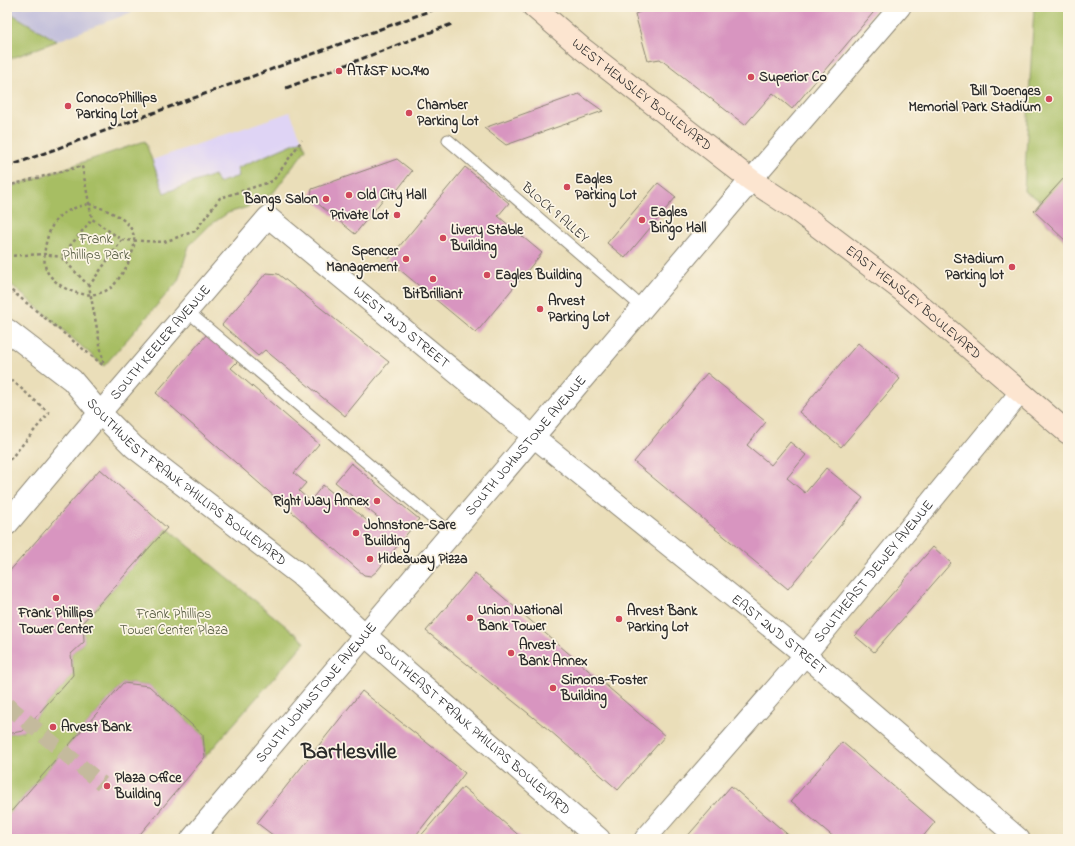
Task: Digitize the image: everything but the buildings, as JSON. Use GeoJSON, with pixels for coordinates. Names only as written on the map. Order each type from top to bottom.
{"type":"FeatureCollection","features":[{"type":"Feature","properties":{"kind":"main road","name":"WEST HENSLEY BOULEVARD"},"geometry":{"type":"LineString","coordinates":[[534,7],[584,50],[751,180]]}},
{"type":"Feature","properties":{"kind":"main road","name":"EAST HENSLEY BOULEVARD"},"geometry":{"type":"LineString","coordinates":[[751,180],[795,208],[903,291],[1068,433]]}},
{"type":"Feature","properties":{"kind":"street"},"geometry":{"type":"LineString","coordinates":[[751,180],[900,7]]}},
{"type":"Feature","properties":{"kind":"street","name":"SOUTH JOHNSTONE AVENUE"},"geometry":{"type":"LineString","coordinates":[[192,839],[751,180]]}},
{"type":"Feature","properties":{"kind":"street","name":"SOUTH KEELER AVENUE"},"geometry":{"type":"LineString","coordinates":[[7,524],[268,217]]}},
{"type":"Feature","properties":{"kind":"street","name":"WEST 2ND STREET"},"geometry":{"type":"LineString","coordinates":[[268,217],[534,437]]}},
{"type":"Feature","properties":{"kind":"street","name":"SOUTHWEST FRANK PHILLIPS BOULEVARD"},"geometry":{"type":"LineString","coordinates":[[7,330],[72,380],[100,413],[145,456],[299,574],[365,635]]}},
{"type":"Feature","properties":{"kind":"street","name":"SOUTHEAST DEWEY AVENUE"},"geometry":{"type":"LineString","coordinates":[[646,839],[805,655],[1020,393]]}},
{"type":"Feature","properties":{"kind":"street","name":"EAST 2ND STREET"},"geometry":{"type":"LineString","coordinates":[[534,437],[805,655],[1019,839]]}},
{"type":"Feature","properties":{"kind":"street","name":"SOUTHEAST FRANK PHILLIPS BOULEVARD"},"geometry":{"type":"LineString","coordinates":[[365,635],[599,839]]}},
{"type":"Feature","properties":{"kind":"lane","name":"BLOCK 9 ALLEY"},"geometry":{"type":"LineString","coordinates":[[448,140],[642,307]]}},
{"type":"Feature","properties":{"kind":"lane"},"geometry":{"type":"LineString","coordinates":[[187,311],[451,534]]}},
{"type":"Feature","properties":{"kind":"path"},"geometry":{"type":"LineString","coordinates":[[7,186],[82,166],[92,219],[122,240],[164,242],[195,231],[220,198],[273,181],[302,140]]}},
{"type":"Feature","properties":{"kind":"path"},"geometry":{"type":"LineString","coordinates":[[89,204],[109,211],[132,228],[136,241],[129,264],[112,287],[91,296],[67,290],[48,273],[44,254],[47,235],[60,215],[77,206],[89,204]]}},
{"type":"Feature","properties":{"kind":"path"},"geometry":{"type":"LineString","coordinates":[[61,257],[92,219]]}},
{"type":"Feature","properties":{"kind":"path"},"geometry":{"type":"LineString","coordinates":[[89,286],[122,240]]}},
{"type":"Feature","properties":{"kind":"path"},"geometry":{"type":"LineString","coordinates":[[7,256],[44,254],[61,257],[89,286],[104,366],[7,287]]}},
{"type":"Feature","properties":{"kind":"path"},"geometry":{"type":"LineString","coordinates":[[7,376],[49,413],[7,463]]}},
{"type":"Feature","properties":{"kind":"shaded area"},"geometry":{"type":"Polygon","coordinates":[[[7,7],[145,7],[57,41],[7,11],[7,7]]]}},
{"type":"Feature","properties":{"kind":"shaded area"},"geometry":{"type":"Polygon","coordinates":[[[290,112],[302,140],[237,168],[239,176],[218,184],[214,175],[163,193],[152,160],[290,112]]]}},
{"type":"Feature","properties":{"kind":"green space","name":"Bill Doenges Memorial Park Stadium"},"geometry":{"type":"Polygon","coordinates":[[[1034,7],[1068,7],[1068,243],[1034,211],[1041,201],[1024,191],[1034,7]]]}},
{"type":"Feature","properties":{"kind":"green space"},"geometry":{"type":"Polygon","coordinates":[[[7,11],[57,41],[7,60],[7,11]]]}},
{"type":"Feature","properties":{"kind":"green space","name":"Frank Phillips Park"},"geometry":{"type":"Polygon","coordinates":[[[302,140],[306,149],[274,192],[248,207],[228,213],[210,225],[189,246],[178,281],[104,366],[7,281],[7,188],[145,141],[164,193],[214,175],[218,183],[239,176],[237,168],[302,140]]]}},
{"type":"Feature","properties":{"kind":"green space","name":"Frank Phillips Tower Center Plaza"},"geometry":{"type":"Polygon","coordinates":[[[167,528],[305,642],[205,757],[203,735],[149,686],[123,683],[8,815],[7,839],[7,734],[23,731],[73,675],[71,654],[84,642],[83,622],[167,528]]]}},
{"type":"Feature","properties":{"kind":"tunnel"},"geometry":{"type":"LineString","coordinates":[[7,705],[102,784]]}},
{"type":"Feature","properties":{"kind":"railway"},"geometry":{"type":"LineString","coordinates":[[7,167],[440,7]]}},
{"type":"Feature","properties":{"kind":"railway"},"geometry":{"type":"LineString","coordinates":[[286,88],[452,24]]}},
{"type":"Feature","properties":{"kind":"place","name":"AT&SF NO.940"},"geometry":{"type":"Point","coordinates":[339,71]}},
{"type":"Feature","properties":{"kind":"place","name":"Superior Co"},"geometry":{"type":"Point","coordinates":[751,77]}},
{"type":"Feature","properties":{"kind":"place","name":"Bill Doenges Memorial Park Stadium"},"geometry":{"type":"Point","coordinates":[1049,99]}},
{"type":"Feature","properties":{"kind":"place","name":"ConocoPhillips Parking Lot"},"geometry":{"type":"Point","coordinates":[68,106]}},
{"type":"Feature","properties":{"kind":"place","name":"Chamber Parking Lot"},"geometry":{"type":"Point","coordinates":[409,113]}},
{"type":"Feature","properties":{"kind":"place","name":"Eagles Parking Lot"},"geometry":{"type":"Point","coordinates":[567,187]}},
{"type":"Feature","properties":{"kind":"place","name":"Old City Hall"},"geometry":{"type":"Point","coordinates":[349,195]}},
{"type":"Feature","properties":{"kind":"place","name":"Bangs Salon"},"geometry":{"type":"Point","coordinates":[326,199]}},
{"type":"Feature","properties":{"kind":"place","name":"Private Lot"},"geometry":{"type":"Point","coordinates":[397,215]}},
{"type":"Feature","properties":{"kind":"place","name":"Eagles Bingo Hall"},"geometry":{"type":"Point","coordinates":[642,220]}},
{"type":"Feature","properties":{"kind":"place","name":"Livery Stable Building"},"geometry":{"type":"Point","coordinates":[443,238]}},
{"type":"Feature","properties":{"kind":"place","name":"Spencer Management"},"geometry":{"type":"Point","coordinates":[406,259]}},
{"type":"Feature","properties":{"kind":"place","name":"Stadium Parking lot"},"geometry":{"type":"Point","coordinates":[1012,267]}},
{"type":"Feature","properties":{"kind":"place","name":"Eagles Building"},"geometry":{"type":"Point","coordinates":[487,275]}},
{"type":"Feature","properties":{"kind":"place","name":"BitBrilliant"},"geometry":{"type":"Point","coordinates":[433,279]}},
{"type":"Feature","properties":{"kind":"place","name":"Arvest Parking Lot"},"geometry":{"type":"Point","coordinates":[540,309]}},
{"type":"Feature","properties":{"kind":"place","name":"Right Way Annex"},"geometry":{"type":"Point","coordinates":[377,501]}},
{"type":"Feature","properties":{"kind":"place","name":"Johnstone-Sare Building"},"geometry":{"type":"Point","coordinates":[356,533]}},
{"type":"Feature","properties":{"kind":"place","name":"Hideaway Pizza"},"geometry":{"type":"Point","coordinates":[370,559]}},
{"type":"Feature","properties":{"kind":"place","name":"Frank Phillips Tower Center"},"geometry":{"type":"Point","coordinates":[56,598]}},
{"type":"Feature","properties":{"kind":"place","name":"Union National Bank Tower"},"geometry":{"type":"Point","coordinates":[470,618]}},
{"type":"Feature","properties":{"kind":"place","name":"Arvest Bank Parking Lot"},"geometry":{"type":"Point","coordinates":[619,619]}},
{"type":"Feature","properties":{"kind":"place","name":"Arvest Bank Annex"},"geometry":{"type":"Point","coordinates":[511,653]}},
{"type":"Feature","properties":{"kind":"place","name":"Simons-Foster Building"},"geometry":{"type":"Point","coordinates":[553,688]}},
{"type":"Feature","properties":{"kind":"place","name":"Arvest Bank"},"geometry":{"type":"Point","coordinates":[53,727]}},
{"type":"Feature","properties":{"kind":"place","name":"Plaza Office Building"},"geometry":{"type":"Point","coordinates":[107,786]}},
{"type":"Feature","properties":{"kind":"district","name":"Bartlesville"},"geometry":{"type":"Point","coordinates":[349,753]}}]}
